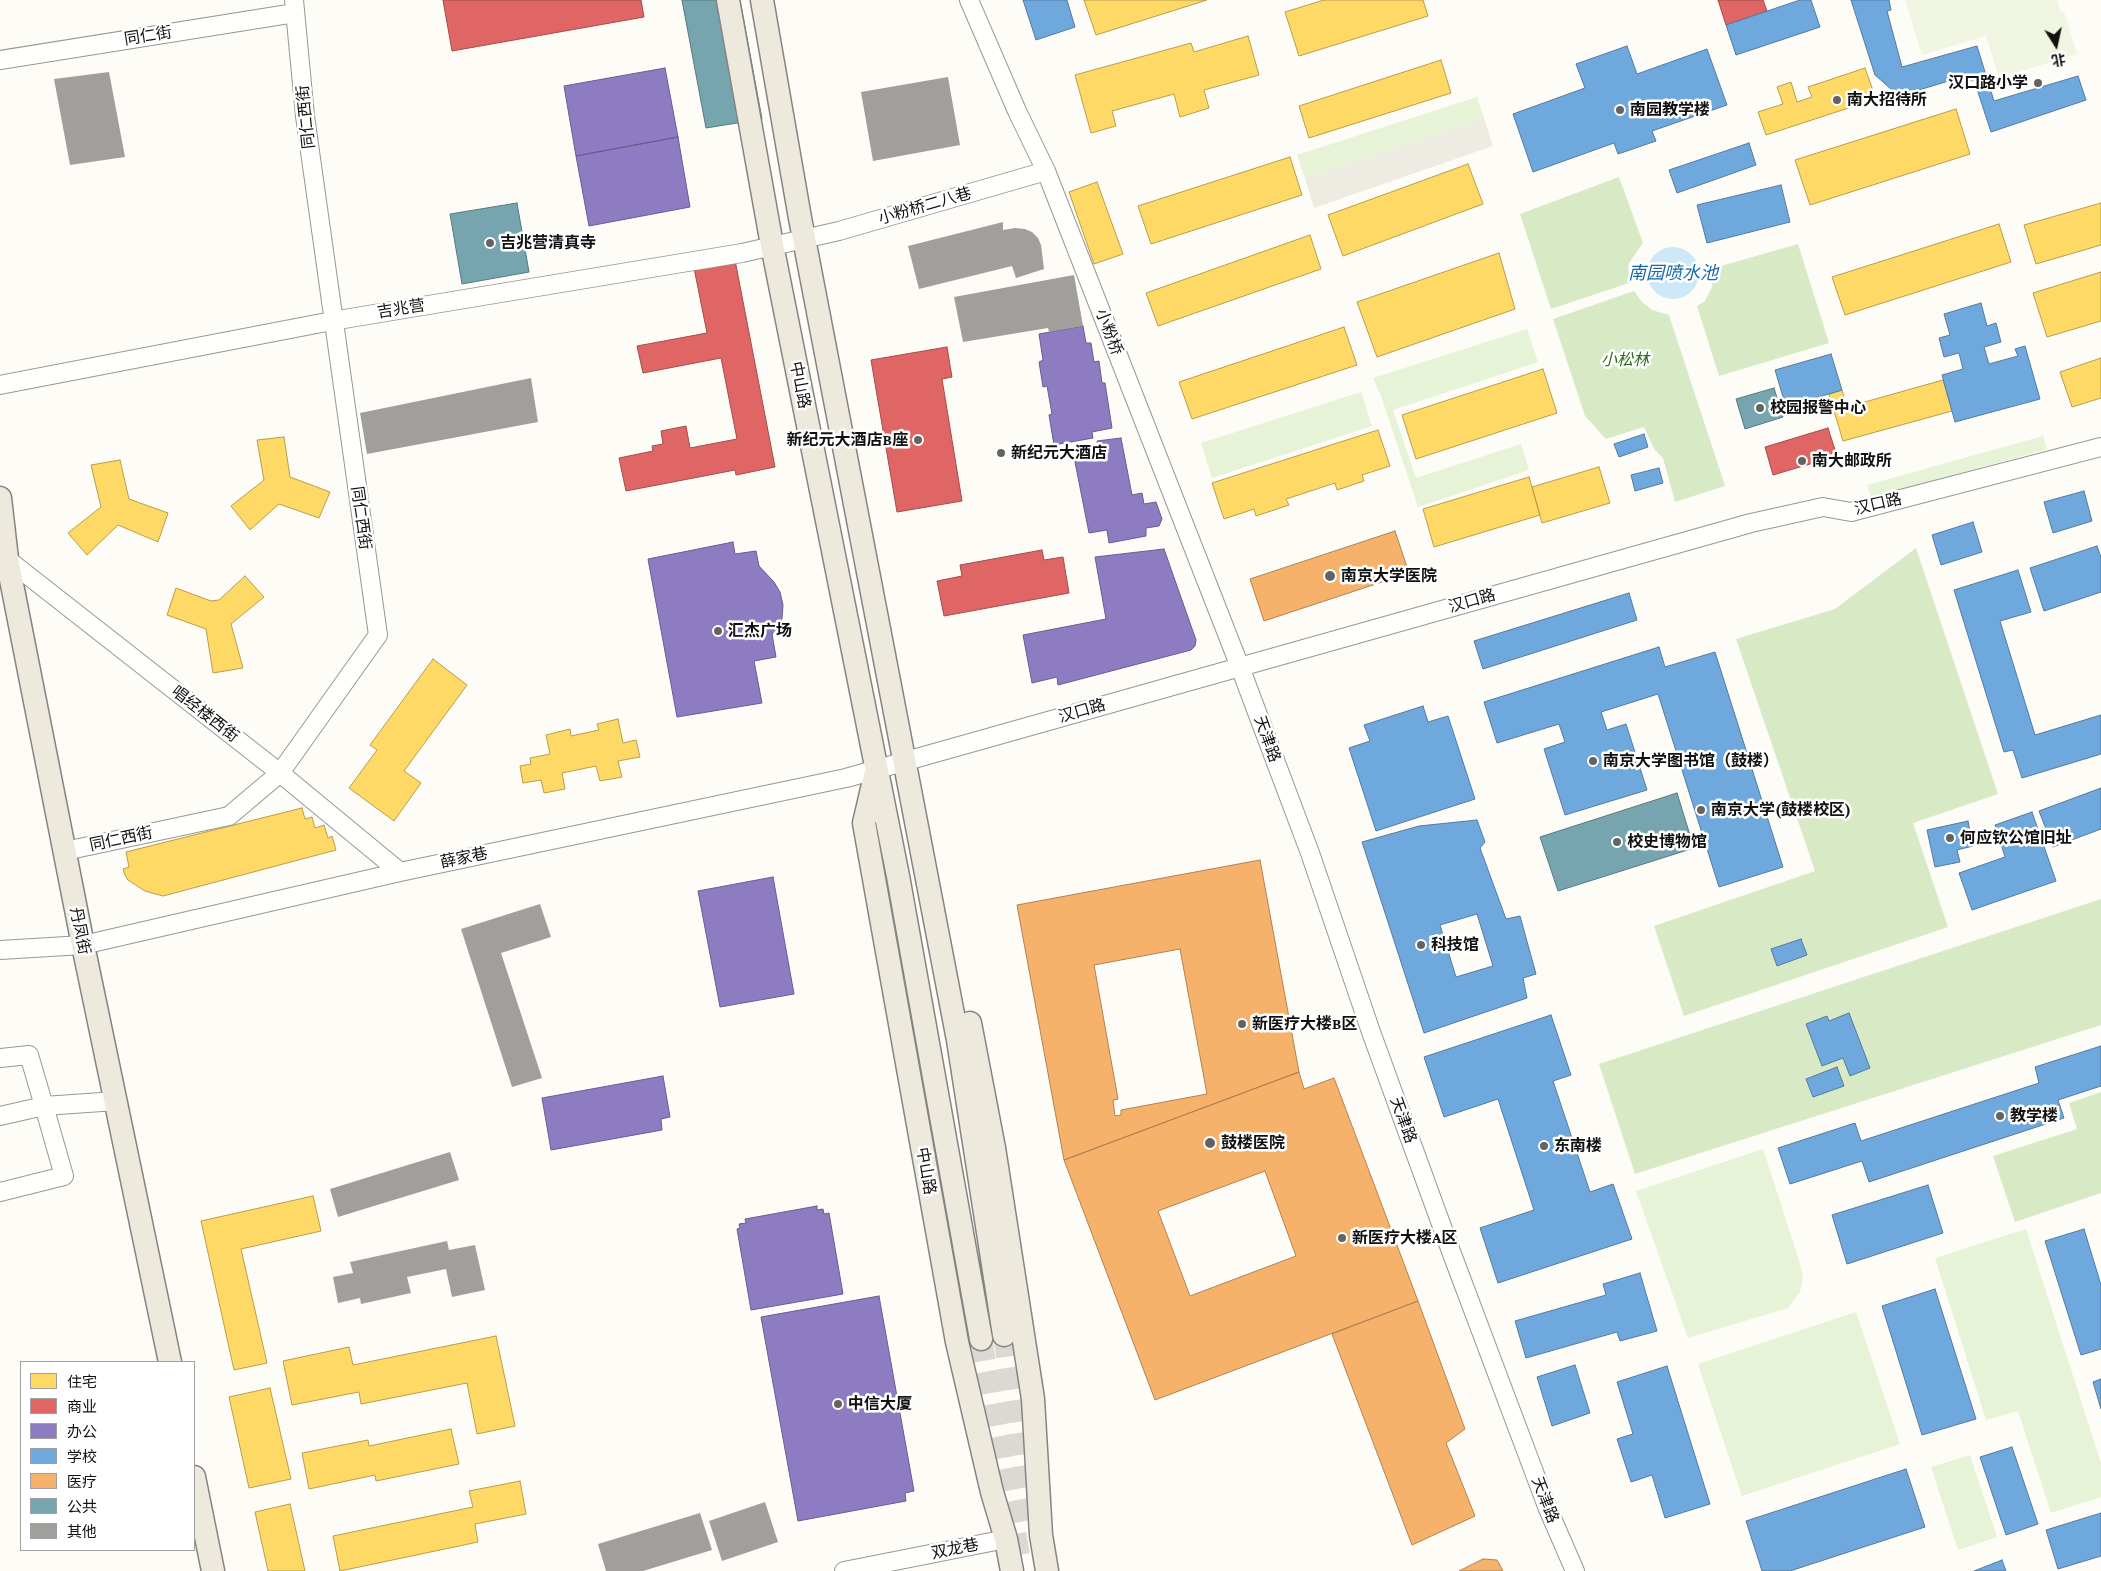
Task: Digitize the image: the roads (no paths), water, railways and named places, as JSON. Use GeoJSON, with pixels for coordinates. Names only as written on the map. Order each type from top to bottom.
{"type":"FeatureCollection","features":[{"type":"Feature","properties":{"kind":"main road","name":"中山路"},"geometry":{"type":"LineString","coordinates":[[728,0],[772,245],[898,876],[981,1339]]}},
{"type":"Feature","properties":{"kind":"main road"},"geometry":{"type":"LineString","coordinates":[[762,0],[802,228],[958,1040],[1004,1336]]}},
{"type":"Feature","properties":{"kind":"main road","name":"丹凤街"},"geometry":{"type":"LineString","coordinates":[[0,498],[7,559],[83,945],[170,1361]]}},
{"type":"Feature","properties":{"kind":"main road"},"geometry":{"type":"LineString","coordinates":[[904,761],[929,812],[994,1148],[1033,1399],[1041,1534],[1047,1571]]}},
{"type":"Feature","properties":{"kind":"main road","name":"中山路"},"geometry":{"type":"LineString","coordinates":[[877,769],[864,823],[957,1342],[992,1492],[1006,1539],[1012,1571]]}},
{"type":"Feature","properties":{"kind":"main road"},"geometry":{"type":"LineString","coordinates":[[195,1482],[213,1571]]}},
{"type":"Feature","properties":{"kind":"street","name":"小粉桥"},"geometry":{"type":"LineString","coordinates":[[969,0],[1017,112],[1046,171],[1240,667]]}},
{"type":"Feature","properties":{"kind":"street","name":"同仁街"},"geometry":{"type":"LineString","coordinates":[[0,60],[295,6]]}},
{"type":"Feature","properties":{"kind":"street","name":"同仁西街"},"geometry":{"type":"LineString","coordinates":[[65,851],[229,816],[280,773],[378,635],[332,321],[305,116],[295,6]]}},
{"type":"Feature","properties":{"kind":"street","name":"小粉桥二八巷"},"geometry":{"type":"LineString","coordinates":[[802,228],[840,231],[1046,171]]}},
{"type":"Feature","properties":{"kind":"street","name":"吉兆营"},"geometry":{"type":"LineString","coordinates":[[0,385],[332,321],[742,253],[772,245],[802,228]]}},
{"type":"Feature","properties":{"kind":"street","name":"汉口路"},"geometry":{"type":"LineString","coordinates":[[846,778],[1751,523],[1823,507],[1851,512],[2101,447]]}},
{"type":"Feature","properties":{"kind":"street","name":"唱经楼西街"},"geometry":{"type":"LineString","coordinates":[[7,559],[280,773],[400,872]]}},
{"type":"Feature","properties":{"kind":"street","name":"天津路"},"geometry":{"type":"LineString","coordinates":[[1240,667],[1310,853],[1371,1032],[1452,1254],[1548,1509],[1575,1571]]}},
{"type":"Feature","properties":{"kind":"street","name":"薛家巷"},"geometry":{"type":"LineString","coordinates":[[0,950],[83,945],[400,872],[846,778]]}},
{"type":"Feature","properties":{"kind":"street"},"geometry":{"type":"LineString","coordinates":[[0,1058],[29,1055],[64,1176],[0,1192]]}},
{"type":"Feature","properties":{"kind":"street"},"geometry":{"type":"LineString","coordinates":[[0,1116],[44,1106],[116,1101]]}},
{"type":"Feature","properties":{"kind":"street","name":"双龙巷"},"geometry":{"type":"LineString","coordinates":[[844,1571],[1006,1539]]}},
{"type":"Feature","properties":{"kind":"water","name":"南园喷水池"},"geometry":{"type":"Polygon","coordinates":[[[1673,247],[1687,251],[1695,259],[1699,273],[1695,287],[1687,295],[1673,299],[1659,295],[1651,287],[1647,273],[1651,259],[1659,251],[1673,247]]]}},
{"type":"Feature","properties":{"kind":"tunnel"},"geometry":{"type":"LineString","coordinates":[[1004,1335],[1032,1530]]}},
{"type":"Feature","properties":{"kind":"tunnel"},"geometry":{"type":"LineString","coordinates":[[981,1339],[1019,1555]]}},
{"type":"Feature","properties":{"kind":"place","name":"汉口路小学"},"geometry":{"type":"Point","coordinates":[2038,83]}},
{"type":"Feature","properties":{"kind":"place","name":"南大招待所"},"geometry":{"type":"Point","coordinates":[1837,100]}},
{"type":"Feature","properties":{"kind":"place","name":"南园教学楼"},"geometry":{"type":"Point","coordinates":[1620,110]}},
{"type":"Feature","properties":{"kind":"place","name":"吉兆营清真寺"},"geometry":{"type":"Point","coordinates":[490,243]}},
{"type":"Feature","properties":{"kind":"place","name":"校园报警中心"},"geometry":{"type":"Point","coordinates":[1760,408]}},
{"type":"Feature","properties":{"kind":"place","name":"新纪元大酒店B座"},"geometry":{"type":"Point","coordinates":[918,440]}},
{"type":"Feature","properties":{"kind":"place","name":"新纪元大酒店"},"geometry":{"type":"Point","coordinates":[1001,453]}},
{"type":"Feature","properties":{"kind":"place","name":"南大邮政所"},"geometry":{"type":"Point","coordinates":[1802,461]}},
{"type":"Feature","properties":{"kind":"place","name":"南京大学医院"},"geometry":{"type":"Point","coordinates":[1330,576]}},
{"type":"Feature","properties":{"kind":"place","name":"汇杰广场"},"geometry":{"type":"Point","coordinates":[718,631]}},
{"type":"Feature","properties":{"kind":"place","name":"南京大学图书馆（鼓楼）"},"geometry":{"type":"Point","coordinates":[1593,761]}},
{"type":"Feature","properties":{"kind":"place","name":"南京大学(鼓楼校区)"},"geometry":{"type":"Point","coordinates":[1701,810]}},
{"type":"Feature","properties":{"kind":"place","name":"何应钦公馆旧址"},"geometry":{"type":"Point","coordinates":[1950,838]}},
{"type":"Feature","properties":{"kind":"place","name":"校史博物馆"},"geometry":{"type":"Point","coordinates":[1617,842]}},
{"type":"Feature","properties":{"kind":"place","name":"科技馆"},"geometry":{"type":"Point","coordinates":[1421,945]}},
{"type":"Feature","properties":{"kind":"place","name":"新医疗大楼B区"},"geometry":{"type":"Point","coordinates":[1242,1024]}},
{"type":"Feature","properties":{"kind":"place","name":"教学楼"},"geometry":{"type":"Point","coordinates":[2000,1116]}},
{"type":"Feature","properties":{"kind":"place","name":"鼓楼医院"},"geometry":{"type":"Point","coordinates":[1210,1143]}},
{"type":"Feature","properties":{"kind":"place","name":"东南楼"},"geometry":{"type":"Point","coordinates":[1544,1146]}},
{"type":"Feature","properties":{"kind":"place","name":"新医疗大楼A区"},"geometry":{"type":"Point","coordinates":[1342,1238]}},
{"type":"Feature","properties":{"kind":"place","name":"中信大厦"},"geometry":{"type":"Point","coordinates":[838,1404]}},
{"type":"Feature","properties":{"kind":"park label","name":"小松林"},"geometry":{"type":"Point","coordinates":[1625,360]}}]}
